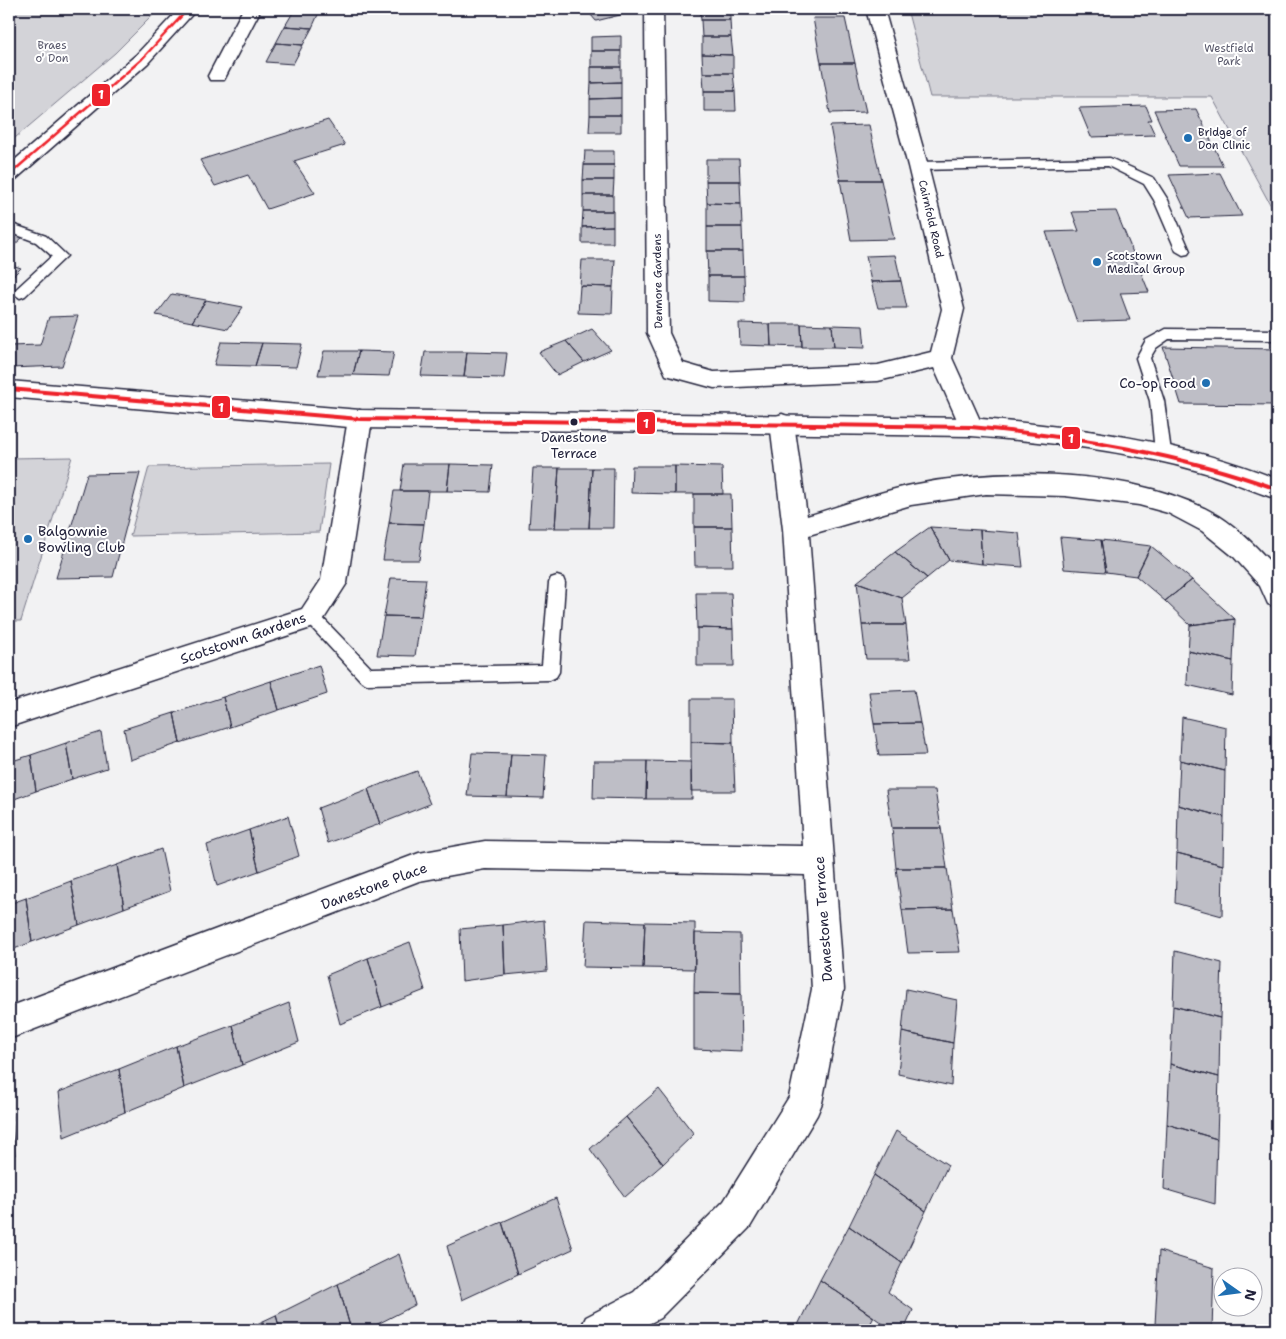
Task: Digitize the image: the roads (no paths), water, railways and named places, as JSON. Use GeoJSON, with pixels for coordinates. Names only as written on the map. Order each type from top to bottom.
{"type":"FeatureCollection","features":[{"type":"Feature","properties":{"kind":"street"},"geometry":{"type":"LineString","coordinates":[[9,174],[142,59],[188,9]]}},
{"type":"Feature","properties":{"kind":"street"},"geometry":{"type":"LineString","coordinates":[[217,76],[252,9]]}},
{"type":"Feature","properties":{"kind":"street","name":"Denmore Gardens"},"geometry":{"type":"LineString","coordinates":[[654,9],[658,333],[674,368],[714,380],[878,373],[941,358]]}},
{"type":"Feature","properties":{"kind":"street","name":"Cairnfold Road"},"geometry":{"type":"LineString","coordinates":[[876,9],[918,166],[953,309],[941,358]]}},
{"type":"Feature","properties":{"kind":"street"},"geometry":{"type":"LineString","coordinates":[[941,358],[972,427]]}},
{"type":"Feature","properties":{"kind":"street"},"geometry":{"type":"LineString","coordinates":[[9,389],[360,419],[782,423],[972,427],[1067,434],[1163,452],[1276,487]]}},
{"type":"Feature","properties":{"kind":"street","name":"Scotstown Gardens"},"geometry":{"type":"LineString","coordinates":[[9,715],[311,616],[334,583],[360,419]]}},
{"type":"Feature","properties":{"kind":"street","name":"Danestone Terrace"},"geometry":{"type":"LineString","coordinates":[[599,1330],[647,1306],[737,1214],[805,1103],[828,989],[796,529],[782,423]]}},
{"type":"Feature","properties":{"kind":"street"},"geometry":{"type":"LineString","coordinates":[[796,529],[912,495],[986,484],[1065,486],[1140,495],[1175,505],[1211,524],[1243,550],[1271,580],[1277,596]]}},
{"type":"Feature","properties":{"kind":"street","name":"Danestone Place"},"geometry":{"type":"LineString","coordinates":[[9,1023],[419,867],[485,855],[819,861]]}},
{"type":"Feature","properties":{"kind":"lane"},"geometry":{"type":"LineString","coordinates":[[918,166],[1110,162],[1149,181],[1161,200],[1183,251]]}},
{"type":"Feature","properties":{"kind":"lane"},"geometry":{"type":"LineString","coordinates":[[9,227],[41,239],[60,256],[20,293]]}},
{"type":"Feature","properties":{"kind":"lane"},"geometry":{"type":"LineString","coordinates":[[1163,452],[1157,401],[1143,358],[1151,344],[1166,334],[1277,335]]}},
{"type":"Feature","properties":{"kind":"lane"},"geometry":{"type":"LineString","coordinates":[[311,616],[367,676],[550,672],[557,583]]}},
{"type":"Feature","properties":{"kind":"place","name":"Bridge of Don Clinic"},"geometry":{"type":"Point","coordinates":[1188,138]}},
{"type":"Feature","properties":{"kind":"place","name":"Scotstown Medical Group"},"geometry":{"type":"Point","coordinates":[1097,262]}},
{"type":"Feature","properties":{"kind":"place","name":"Co-op Food"},"geometry":{"type":"Point","coordinates":[1206,383]}},
{"type":"Feature","properties":{"kind":"place","name":"Danestone Terrace"},"geometry":{"type":"Point","coordinates":[574,422]}},
{"type":"Feature","properties":{"kind":"place","name":"Balgownie Bowling Club"},"geometry":{"type":"Point","coordinates":[28,539]}},
{"type":"Feature","properties":{"kind":"park label","name":"Braes o' Don"},"geometry":{"type":"Point","coordinates":[52,51]}},
{"type":"Feature","properties":{"kind":"park label","name":"Westfield Park"},"geometry":{"type":"Point","coordinates":[1229,54]}}]}
